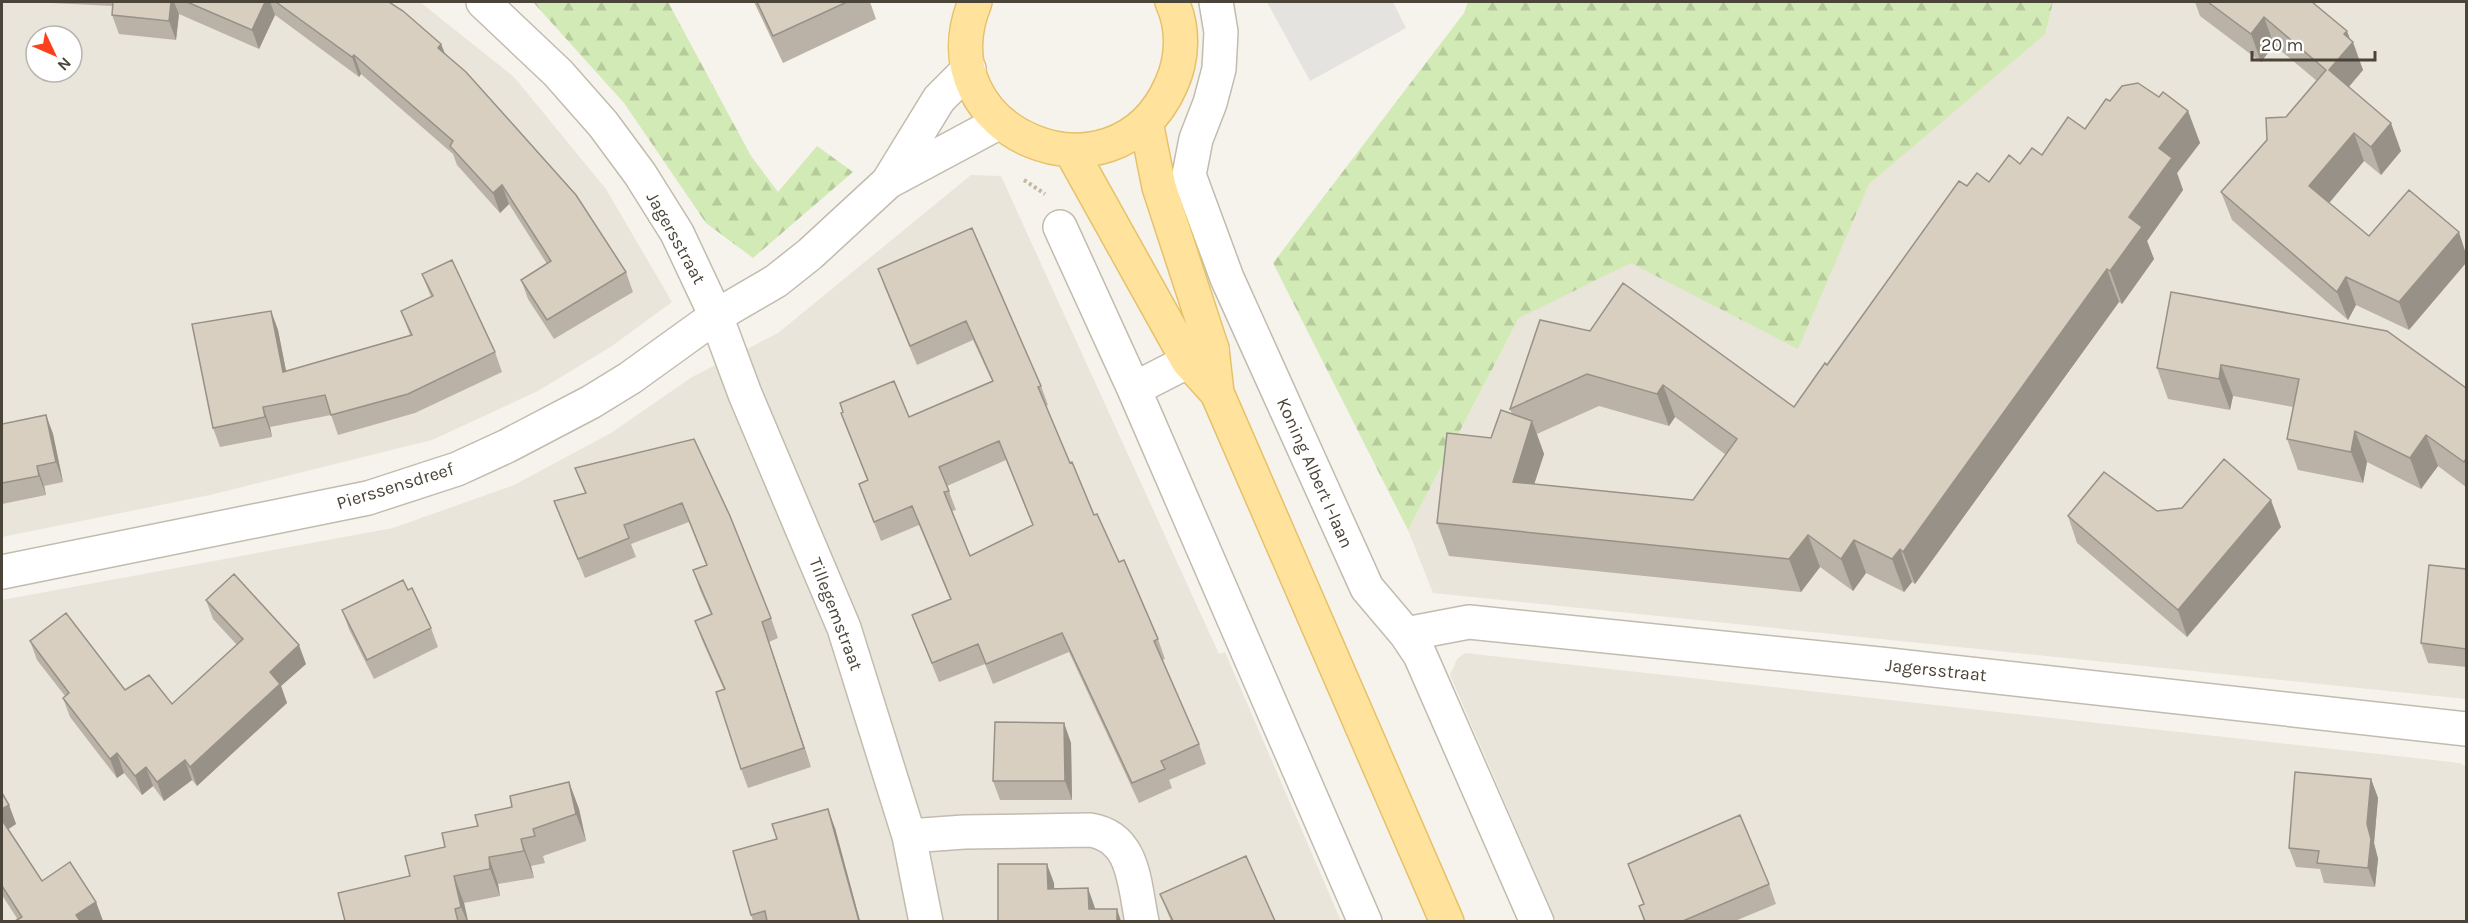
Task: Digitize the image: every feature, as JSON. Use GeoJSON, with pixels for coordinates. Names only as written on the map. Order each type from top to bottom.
{"type":"FeatureCollection","features":[{"type":"Feature","properties":{"kind":"main road"},"geometry":{"type":"LineString","coordinates":[[975,2],[968,19],[966,47],[969,69],[976,89],[989,110],[1000,122],[1019,136],[1039,145],[1071,151],[1097,148],[1122,139],[1146,122],[1166,98],[1177,72],[1181,40],[1176,11],[1172,2]]}},
{"type":"Feature","properties":{"kind":"main road"},"geometry":{"type":"LineString","coordinates":[[1146,122],[1159,187],[1200,355]]}},
{"type":"Feature","properties":{"kind":"main road"},"geometry":{"type":"LineString","coordinates":[[1071,151],[1200,355],[1447,921]]}},
{"type":"Feature","properties":{"kind":"street","name":"Jagersstraat"},"geometry":{"type":"LineString","coordinates":[[483,2],[558,73],[603,124],[640,174],[677,233],[717,316]]}},
{"type":"Feature","properties":{"kind":"street","name":"Koning Albert I-laan"},"geometry":{"type":"LineString","coordinates":[[1216,2],[1221,32],[1219,69],[1210,103],[1196,138],[1188,175],[1227,278],[1367,588],[1406,634],[1420,655],[1537,921]]}},
{"type":"Feature","properties":{"kind":"street"},"geometry":{"type":"LineString","coordinates":[[888,182],[933,108],[969,69]]}},
{"type":"Feature","properties":{"kind":"street"},"geometry":{"type":"LineString","coordinates":[[717,316],[776,281],[810,254],[888,182],[1000,122]]}},
{"type":"Feature","properties":{"kind":"street"},"geometry":{"type":"LineString","coordinates":[[1060,227],[1134,389],[1365,921]]}},
{"type":"Feature","properties":{"kind":"street","name":"Pierssensdreef"},"geometry":{"type":"LineString","coordinates":[[2,572],[368,498],[415,484],[507,446],[591,402],[630,378],[717,316]]}},
{"type":"Feature","properties":{"kind":"street","name":"Tillegemstraat"},"geometry":{"type":"LineString","coordinates":[[717,316],[745,394],[844,628],[909,836],[926,921]]}},
{"type":"Feature","properties":{"kind":"street"},"geometry":{"type":"LineString","coordinates":[[1134,389],[1200,355]]}},
{"type":"Feature","properties":{"kind":"street","name":"Jagersstraat"},"geometry":{"type":"LineString","coordinates":[[1406,634],[1469,622],[1889,664],[2466,729]]}},
{"type":"Feature","properties":{"kind":"street"},"geometry":{"type":"LineString","coordinates":[[909,836],[963,832],[1090,830],[1102,832],[1115,838],[1124,850],[1130,865],[1142,921]]}},
{"type":"Feature","properties":{"kind":"path"},"geometry":{"type":"LineString","coordinates":[[1014,174],[1044,192],[1060,227]]}},
{"type":"Feature","properties":{"kind":"shaded area"},"geometry":{"type":"Polygon","coordinates":[[[2,2],[420,2],[514,77],[606,189],[672,302],[612,346],[538,391],[432,440],[210,495],[2,537],[2,2]]]}},
{"type":"Feature","properties":{"kind":"shaded area"},"geometry":{"type":"Polygon","coordinates":[[[1267,2],[1393,2],[1406,28],[1310,81],[1267,2]]]}},
{"type":"Feature","properties":{"kind":"shaded area"},"geometry":{"type":"Polygon","coordinates":[[[1685,2],[2466,2],[2466,699],[1433,593],[1408,530],[1685,2]]]}},
{"type":"Feature","properties":{"kind":"shaded area"},"geometry":{"type":"Polygon","coordinates":[[[971,175],[1001,176],[1219,654],[1225,652],[1341,921],[2,922],[2,600],[393,528],[514,485],[611,433],[692,377],[778,333],[971,175]]]}},
{"type":"Feature","properties":{"kind":"shaded area"},"geometry":{"type":"Polygon","coordinates":[[[1465,653],[2460,763],[2466,767],[2466,921],[1556,921],[1450,675],[1457,659],[1465,653]]]}},
{"type":"Feature","properties":{"kind":"green space"},"geometry":{"type":"Polygon","coordinates":[[[533,2],[668,2],[751,156],[778,192],[817,146],[853,172],[753,258],[706,223],[624,103],[533,2]]]}},
{"type":"Feature","properties":{"kind":"green space"},"geometry":{"type":"Polygon","coordinates":[[[1468,2],[2053,2],[2045,34],[1869,184],[1798,349],[1631,263],[1519,318],[1408,530],[1273,263],[1464,13],[1468,2]]]}},
{"type":"Feature","properties":{"kind":"building"},"geometry":{"type":"Polygon","coordinates":[[[113,2],[171,2],[169,21],[112,15],[113,2]]]}},
{"type":"Feature","properties":{"kind":"building"},"geometry":{"type":"Polygon","coordinates":[[[187,2],[265,2],[252,30],[187,2]]]}},
{"type":"Feature","properties":{"kind":"building"},"geometry":{"type":"Polygon","coordinates":[[[276,2],[389,2],[403,11],[441,44],[438,48],[466,72],[576,195],[626,272],[547,320],[521,280],[551,261],[502,185],[493,193],[450,146],[453,141],[354,55],[352,57],[276,2]]]}},
{"type":"Feature","properties":{"kind":"building"},"geometry":{"type":"Polygon","coordinates":[[[757,2],[847,2],[773,36],[757,2]]]}},
{"type":"Feature","properties":{"kind":"building"},"geometry":{"type":"Polygon","coordinates":[[[2208,2],[2312,2],[2347,31],[2344,34],[2353,42],[2329,70],[2391,123],[2371,147],[2354,133],[2309,186],[2369,236],[2409,190],[2459,232],[2399,302],[2346,277],[2337,292],[2221,192],[2267,140],[2266,118],[2286,117],[2326,70],[2264,17],[2251,34],[2208,2]]]}},
{"type":"Feature","properties":{"kind":"building"},"geometry":{"type":"Polygon","coordinates":[[[2138,83],[2159,97],[2163,92],[2188,111],[2159,148],[2172,158],[2129,217],[2142,227],[2110,271],[2107,269],[1903,552],[1900,549],[1892,559],[1854,540],[1841,559],[1808,535],[1789,559],[1437,523],[1447,433],[1491,438],[1501,410],[1532,421],[1513,482],[1693,500],[1737,439],[1663,385],[1657,394],[1587,374],[1510,409],[1540,320],[1590,331],[1623,283],[1794,407],[1825,363],[1827,365],[1959,181],[1967,186],[1977,173],[1989,182],[2009,155],[2020,164],[2032,148],[2042,155],[2068,117],[2085,129],[2106,99],[2110,101],[2122,86],[2138,83]]]}},
{"type":"Feature","properties":{"kind":"building"},"geometry":{"type":"Polygon","coordinates":[[[972,228],[1041,386],[1038,387],[1070,463],[1072,462],[1094,515],[1097,514],[1119,562],[1124,560],[1158,639],[1154,641],[1199,744],[1161,761],[1165,769],[1132,783],[1062,633],[986,664],[978,644],[932,663],[912,615],[951,599],[912,506],[874,522],[859,484],[868,480],[841,413],[843,412],[840,403],[894,381],[909,417],[993,381],[966,321],[910,346],[878,269],[972,228]],[[999,441],[939,467],[949,491],[944,492],[970,556],[1033,525],[999,441]]]}},
{"type":"Feature","properties":{"kind":"building"},"geometry":{"type":"Polygon","coordinates":[[[452,260],[495,352],[408,394],[331,415],[325,395],[263,407],[265,417],[213,428],[192,324],[271,311],[283,372],[412,335],[401,311],[433,296],[422,274],[452,260]]]}},
{"type":"Feature","properties":{"kind":"building"},"geometry":{"type":"Polygon","coordinates":[[[2171,292],[2387,331],[2466,388],[2466,459],[2464,462],[2426,435],[2410,458],[2355,431],[2351,452],[2287,439],[2299,379],[2221,365],[2219,379],[2157,368],[2171,292]]]}},
{"type":"Feature","properties":{"kind":"building"},"geometry":{"type":"Polygon","coordinates":[[[46,415],[56,462],[37,466],[39,476],[2,483],[2,424],[46,415]]]}},
{"type":"Feature","properties":{"kind":"building"},"geometry":{"type":"Polygon","coordinates":[[[694,439],[730,516],[771,618],[762,622],[804,748],[741,769],[716,692],[725,689],[695,621],[712,614],[693,570],[707,565],[682,503],[624,525],[629,538],[578,559],[554,501],[586,493],[575,468],[694,439]]]}},
{"type":"Feature","properties":{"kind":"building"},"geometry":{"type":"Polygon","coordinates":[[[2224,459],[2271,500],[2178,610],[2068,516],[2104,472],[2157,511],[2182,508],[2224,459]]]}},
{"type":"Feature","properties":{"kind":"building"},"geometry":{"type":"Polygon","coordinates":[[[2429,565],[2466,569],[2466,649],[2421,643],[2429,565]]]}},
{"type":"Feature","properties":{"kind":"building"},"geometry":{"type":"Polygon","coordinates":[[[234,574],[299,645],[270,672],[280,684],[190,767],[185,760],[157,782],[146,767],[135,776],[117,753],[110,759],[63,698],[69,693],[30,641],[66,613],[125,690],[149,675],[172,704],[243,639],[206,600],[234,574]]]}},
{"type":"Feature","properties":{"kind":"building"},"geometry":{"type":"Polygon","coordinates":[[[403,580],[408,590],[412,588],[431,628],[367,660],[342,610],[403,580]]]}},
{"type":"Feature","properties":{"kind":"building"},"geometry":{"type":"Polygon","coordinates":[[[995,722],[1064,723],[1065,781],[993,781],[995,722]]]}},
{"type":"Feature","properties":{"kind":"building"},"geometry":{"type":"Polygon","coordinates":[[[2295,772],[2371,779],[2367,824],[2371,839],[2368,868],[2317,863],[2319,851],[2289,848],[2295,772]]]}},
{"type":"Feature","properties":{"kind":"building"},"geometry":{"type":"Polygon","coordinates":[[[569,782],[576,814],[533,829],[535,836],[521,839],[524,851],[489,857],[490,869],[454,876],[461,907],[455,909],[458,921],[345,921],[338,893],[410,876],[405,856],[445,847],[442,833],[478,826],[475,815],[512,807],[510,796],[569,782]]]}},
{"type":"Feature","properties":{"kind":"building"},"geometry":{"type":"Polygon","coordinates":[[[2,793],[9,805],[2,809],[2,793]]]}},
{"type":"Feature","properties":{"kind":"building"},"geometry":{"type":"Polygon","coordinates":[[[828,809],[859,921],[767,921],[765,911],[751,915],[733,851],[777,839],[772,824],[828,809]]]}},
{"type":"Feature","properties":{"kind":"building"},"geometry":{"type":"Polygon","coordinates":[[[1740,815],[1769,884],[1683,921],[1645,921],[1639,906],[1644,904],[1628,864],[1740,815]]]}},
{"type":"Feature","properties":{"kind":"building"},"geometry":{"type":"Polygon","coordinates":[[[2,820],[42,881],[70,862],[96,902],[76,915],[80,921],[15,921],[22,917],[2,886],[2,820]]]}},
{"type":"Feature","properties":{"kind":"building"},"geometry":{"type":"Polygon","coordinates":[[[1246,856],[1275,921],[1173,921],[1160,894],[1246,856]]]}},
{"type":"Feature","properties":{"kind":"building"},"geometry":{"type":"Polygon","coordinates":[[[998,864],[1047,864],[1048,889],[1088,888],[1089,909],[1117,909],[1117,921],[998,921],[998,864]]]}}]}
